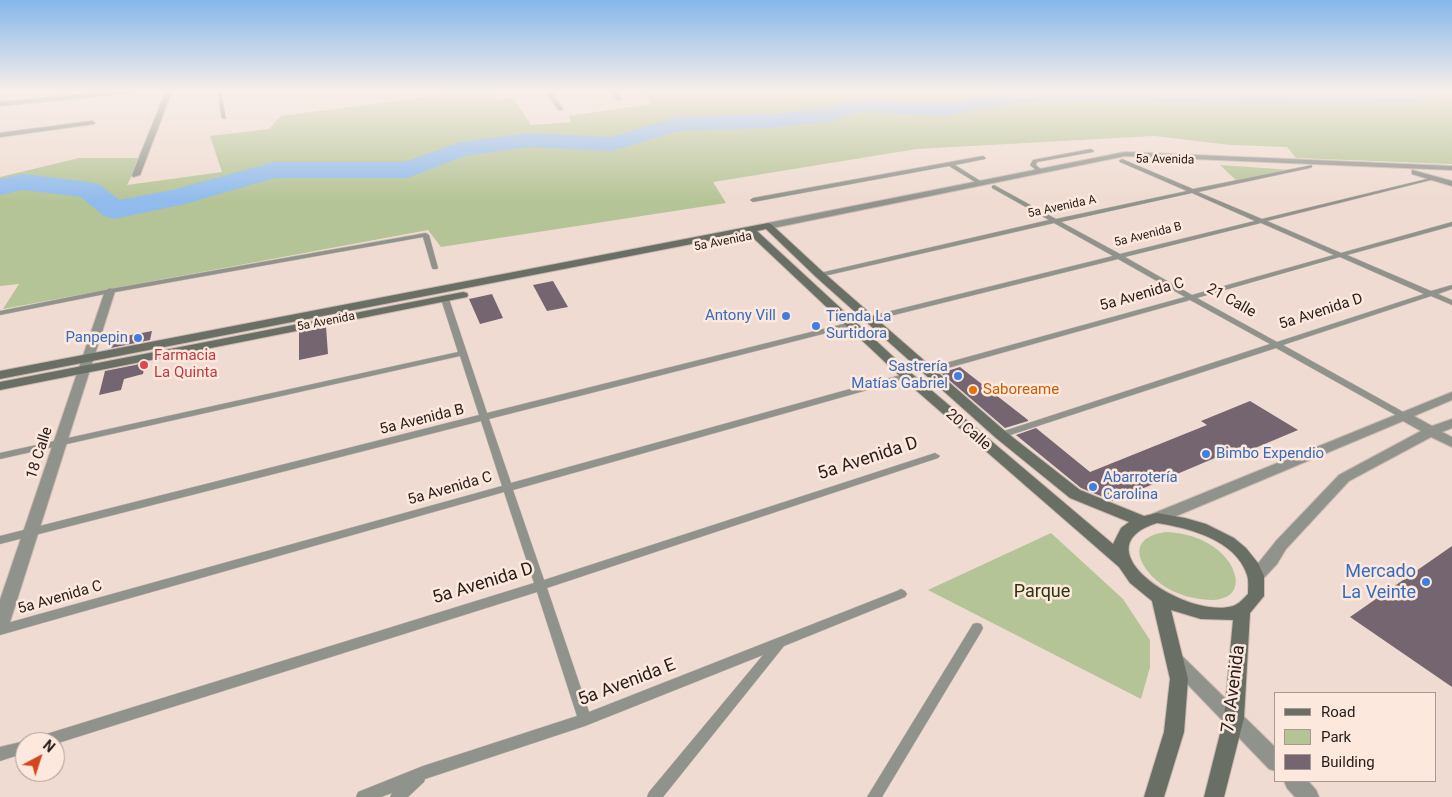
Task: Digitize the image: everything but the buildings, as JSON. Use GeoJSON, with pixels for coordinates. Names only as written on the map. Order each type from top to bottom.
{"type":"FeatureCollection","features":[{"type":"Feature","properties":{"kind":"street"},"geometry":{"type":"LineString","coordinates":[[0,135],[52,128]]}},
{"type":"Feature","properties":{"kind":"street"},"geometry":{"type":"LineString","coordinates":[[136,175],[155,128]]}},
{"type":"Feature","properties":{"kind":"street","name":"5a Avenida"},"geometry":{"type":"LineString","coordinates":[[772,229],[980,183],[1134,153],[1452,168]]}},
{"type":"Feature","properties":{"kind":"street","name":"5a Avenida"},"geometry":{"type":"LineString","coordinates":[[0,386],[86,364],[1122,161],[1151,158],[1452,174]]}},
{"type":"Feature","properties":{"kind":"street"},"geometry":{"type":"LineString","coordinates":[[1415,172],[1452,184]]}},
{"type":"Feature","properties":{"kind":"street"},"geometry":{"type":"LineString","coordinates":[[1009,177],[1017,182]]}},
{"type":"Feature","properties":{"kind":"street","name":"20 Calle"},"geometry":{"type":"LineString","coordinates":[[772,229],[820,275],[1000,435],[1075,494],[1141,521]]}},
{"type":"Feature","properties":{"kind":"street","name":"5a Avenida"},"geometry":{"type":"LineString","coordinates":[[0,375],[86,364],[445,298],[753,232]]}},
{"type":"Feature","properties":{"kind":"street","name":"20 Calle"},"geometry":{"type":"LineString","coordinates":[[753,232],[907,376],[1125,564]]}},
{"type":"Feature","properties":{"kind":"street","name":"18 Calle"},"geometry":{"type":"LineString","coordinates":[[0,625],[110,291]]}},
{"type":"Feature","properties":{"kind":"street"},"geometry":{"type":"LineString","coordinates":[[1157,518],[1176,520],[1197,526],[1216,535],[1234,547],[1248,561],[1256,576],[1256,596],[1242,609],[1225,614],[1204,613],[1182,608],[1160,598],[1133,576],[1125,564],[1120,550],[1122,537],[1129,528],[1141,521],[1157,518],[1452,396]]}},
{"type":"Feature","properties":{"kind":"street","name":"21 Calle"},"geometry":{"type":"LineString","coordinates":[[1404,416],[1452,443]]}},
{"type":"Feature","properties":{"kind":"street"},"geometry":{"type":"LineString","coordinates":[[1256,576],[1271,560],[1281,544],[1344,478],[1452,423]]}},
{"type":"Feature","properties":{"kind":"street"},"geometry":{"type":"LineString","coordinates":[[1154,797],[1174,732],[1178,678],[1160,598]]}},
{"type":"Feature","properties":{"kind":"street","name":"7a Avenida"},"geometry":{"type":"LineString","coordinates":[[1214,797],[1234,718],[1242,609]]}},
{"type":"Feature","properties":{"kind":"street"},"geometry":{"type":"LineString","coordinates":[[1174,659],[1274,760]]}},
{"type":"Feature","properties":{"kind":"street"},"geometry":{"type":"LineString","coordinates":[[1295,782],[1309,797]]}},
{"type":"Feature","properties":{"kind":"lane"},"geometry":{"type":"LineString","coordinates":[[1040,171],[1033,165],[1035,162],[1091,150]]}},
{"type":"Feature","properties":{"kind":"lane"},"geometry":{"type":"LineString","coordinates":[[753,200],[983,158]]}},
{"type":"Feature","properties":{"kind":"lane"},"geometry":{"type":"LineString","coordinates":[[1122,161],[1452,303]]}},
{"type":"Feature","properties":{"kind":"lane"},"geometry":{"type":"LineString","coordinates":[[950,164],[980,183]]}},
{"type":"Feature","properties":{"kind":"lane","name":"5a Avenida A"},"geometry":{"type":"LineString","coordinates":[[820,275],[1055,221],[1310,166]]}},
{"type":"Feature","properties":{"kind":"lane","name":"5a Avenida B"},"geometry":{"type":"LineString","coordinates":[[870,319],[1433,178]]}},
{"type":"Feature","properties":{"kind":"lane","name":"21 Calle"},"geometry":{"type":"LineString","coordinates":[[994,187],[1404,416]]}},
{"type":"Feature","properties":{"kind":"lane","name":"5a Avenida C"},"geometry":{"type":"LineString","coordinates":[[927,371],[1452,224]]}},
{"type":"Feature","properties":{"kind":"lane"},"geometry":{"type":"LineString","coordinates":[[0,313],[110,291],[426,235],[435,268]]}},
{"type":"Feature","properties":{"kind":"lane","name":"5a Avenida D"},"geometry":{"type":"LineString","coordinates":[[1000,435],[1452,287]]}},
{"type":"Feature","properties":{"kind":"lane"},"geometry":{"type":"LineString","coordinates":[[445,298],[585,720]]}},
{"type":"Feature","properties":{"kind":"lane","name":"5a Avenida B"},"geometry":{"type":"LineString","coordinates":[[0,540],[851,324]]}},
{"type":"Feature","properties":{"kind":"lane"},"geometry":{"type":"LineString","coordinates":[[0,456],[463,354]]}},
{"type":"Feature","properties":{"kind":"lane","name":"5a Avenida C"},"geometry":{"type":"LineString","coordinates":[[0,630],[907,376]]}},
{"type":"Feature","properties":{"kind":"lane","name":"5a Avenida D"},"geometry":{"type":"LineString","coordinates":[[65,734],[540,586],[935,456]]}},
{"type":"Feature","properties":{"kind":"lane","name":"5a Avenida E"},"geometry":{"type":"LineString","coordinates":[[362,797],[423,772],[585,720],[901,594]]}},
{"type":"Feature","properties":{"kind":"lane"},"geometry":{"type":"LineString","coordinates":[[874,797],[977,628]]}},
{"type":"Feature","properties":{"kind":"lane"},"geometry":{"type":"LineString","coordinates":[[654,797],[779,644]]}},
{"type":"Feature","properties":{"kind":"lane"},"geometry":{"type":"LineString","coordinates":[[0,754],[15,750]]}},
{"type":"Feature","properties":{"kind":"lane"},"geometry":{"type":"LineString","coordinates":[[397,797],[423,772]]}},
{"type":"Feature","properties":{"kind":"green space"},"geometry":{"type":"Polygon","coordinates":[[[1452,128],[1452,164],[1296,158],[1287,147],[1231,145],[1154,136],[917,149],[713,182],[726,203],[441,247],[428,230],[3,309],[19,284],[0,286],[0,177],[79,158],[141,158],[127,185],[222,172],[210,136],[269,129],[1452,128]]]}},
{"type":"Feature","properties":{"kind":"green space"},"geometry":{"type":"Polygon","coordinates":[[[1220,165],[1292,170],[1239,183],[1220,165]]]}},
{"type":"Feature","properties":{"kind":"green space"},"geometry":{"type":"Polygon","coordinates":[[[1166,532],[1194,537],[1219,551],[1226,558],[1235,574],[1236,582],[1230,595],[1222,599],[1210,600],[1193,598],[1172,591],[1157,581],[1143,564],[1140,548],[1144,541],[1152,535],[1166,532]]]}},
{"type":"Feature","properties":{"kind":"green space","name":"Parque"},"geometry":{"type":"Polygon","coordinates":[[[1051,533],[1123,599],[1150,640],[1150,667],[1141,699],[928,590],[1051,533]]]}},
{"type":"Feature","properties":{"kind":"waterway"},"geometry":{"type":"LineString","coordinates":[[0,187],[23,182],[89,190],[114,210],[175,198],[274,170],[407,170],[460,149],[529,140],[612,144],[663,128]]}},
{"type":"Feature","properties":{"kind":"place","name":"Antony Vill"},"geometry":{"type":"Point","coordinates":[786,316]}},
{"type":"Feature","properties":{"kind":"place","name":"Tienda La Surtidora"},"geometry":{"type":"Point","coordinates":[816,326]}},
{"type":"Feature","properties":{"kind":"place","name":"Panpepin"},"geometry":{"type":"Point","coordinates":[138,338]}},
{"type":"Feature","properties":{"kind":"place","name":"Farmacia La Quinta"},"geometry":{"type":"Point","coordinates":[144,365]}},
{"type":"Feature","properties":{"kind":"place","name":"Sastrería Matías Gabriel"},"geometry":{"type":"Point","coordinates":[958,376]}},
{"type":"Feature","properties":{"kind":"place","name":"Saboreame"},"geometry":{"type":"Point","coordinates":[973,390]}},
{"type":"Feature","properties":{"kind":"place","name":"Bimbo Expendio"},"geometry":{"type":"Point","coordinates":[1206,454]}},
{"type":"Feature","properties":{"kind":"place","name":"Abarrotería Carolina"},"geometry":{"type":"Point","coordinates":[1093,487]}},
{"type":"Feature","properties":{"kind":"place","name":"Mercado La Veinte"},"geometry":{"type":"Point","coordinates":[1426,582]}}]}
